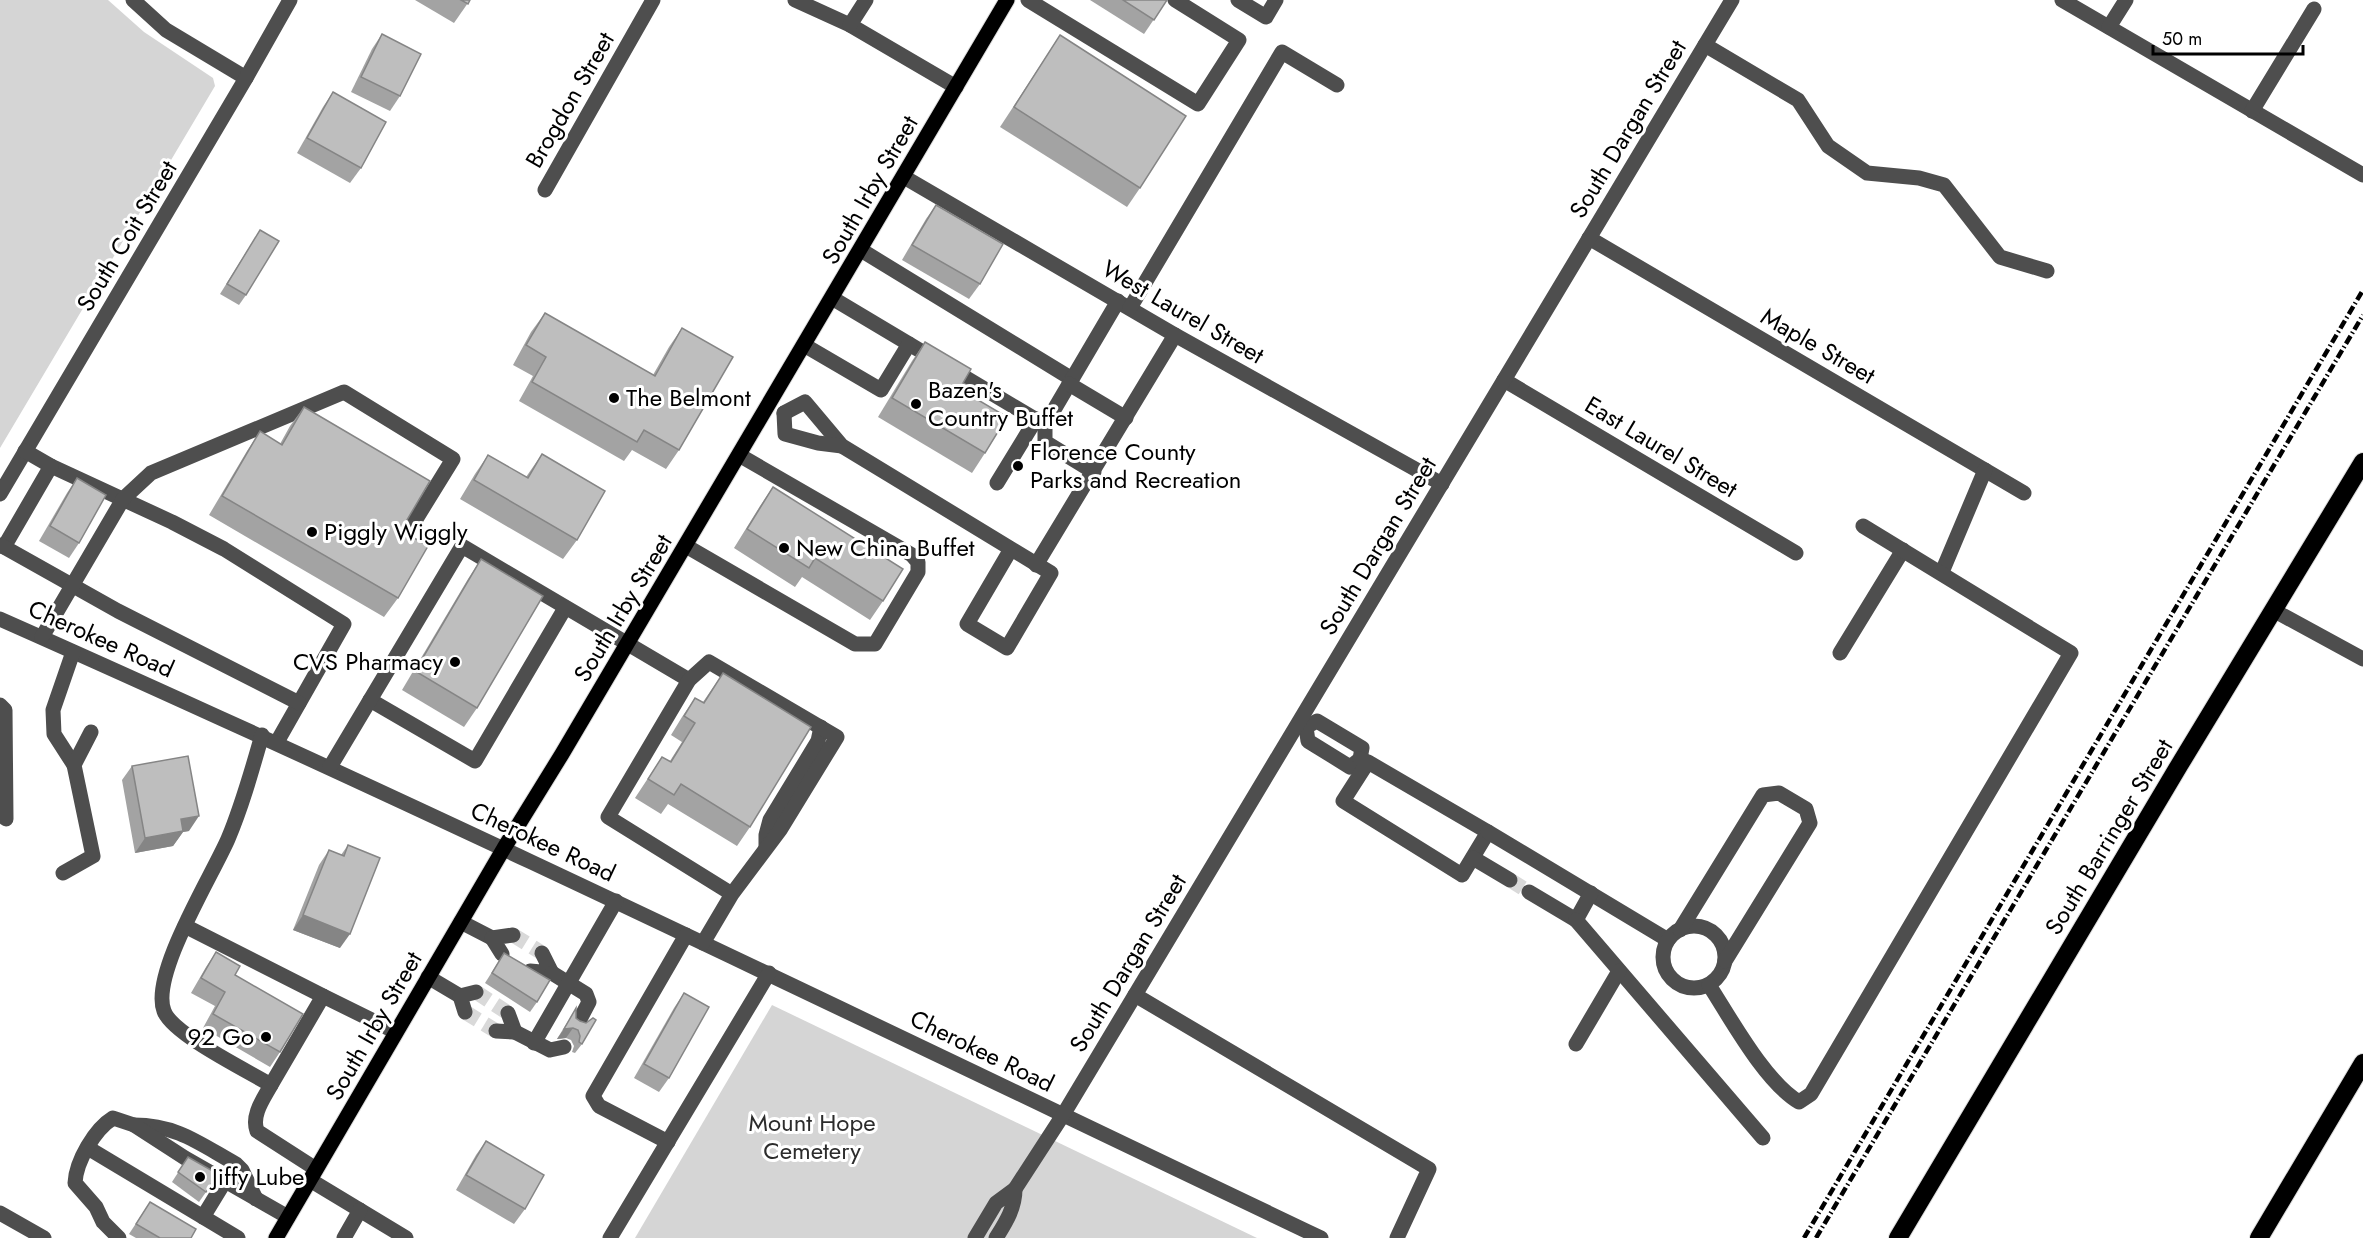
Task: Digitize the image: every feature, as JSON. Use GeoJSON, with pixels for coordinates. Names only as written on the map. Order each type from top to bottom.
{"type":"FeatureCollection","features":[{"type":"Feature","properties":{"kind":"highway","name":"South Barringer Street"},"geometry":{"type":"LineString","coordinates":[[1899,1238],[2363,462]]}},
{"type":"Feature","properties":{"kind":"highway"},"geometry":{"type":"LineString","coordinates":[[2259,1238],[2363,1063]]}},
{"type":"Feature","properties":{"kind":"main road","name":"South Irby Street"},"geometry":{"type":"LineString","coordinates":[[276,1238],[504,848],[904,177],[1004,1]]}},
{"type":"Feature","properties":{"kind":"street"},"geometry":{"type":"LineString","coordinates":[[133,0],[165,30],[246,78]]}},
{"type":"Feature","properties":{"kind":"street","name":"South Coit Street"},"geometry":{"type":"LineString","coordinates":[[0,494],[290,0]]}},
{"type":"Feature","properties":{"kind":"street","name":"Brogdon Street"},"geometry":{"type":"LineString","coordinates":[[545,190],[653,0]]}},
{"type":"Feature","properties":{"kind":"street"},"geometry":{"type":"LineString","coordinates":[[795,0],[850,26],[956,87]]}},
{"type":"Feature","properties":{"kind":"street"},"geometry":{"type":"LineString","coordinates":[[850,26],[866,0]]}},
{"type":"Feature","properties":{"kind":"street"},"geometry":{"type":"LineString","coordinates":[[1029,0],[1198,104],[1239,40],[1175,0]]}},
{"type":"Feature","properties":{"kind":"street"},"geometry":{"type":"LineString","coordinates":[[1238,0],[1266,17],[1276,0]]}},
{"type":"Feature","properties":{"kind":"street","name":"South Dargan Street"},"geometry":{"type":"LineString","coordinates":[[1015,1189],[1063,1115],[1302,725],[1442,484],[1732,0]]}},
{"type":"Feature","properties":{"kind":"street"},"geometry":{"type":"LineString","coordinates":[[2062,0],[2363,175]]}},
{"type":"Feature","properties":{"kind":"street"},"geometry":{"type":"LineString","coordinates":[[2109,27],[2126,0]]}},
{"type":"Feature","properties":{"kind":"street"},"geometry":{"type":"LineString","coordinates":[[2252,111],[2314,9]]}},
{"type":"Feature","properties":{"kind":"street"},"geometry":{"type":"LineString","coordinates":[[1705,45],[1797,100],[1828,146],[1867,173],[1919,178],[1944,185],[2000,257],[2047,271]]}},
{"type":"Feature","properties":{"kind":"street"},"geometry":{"type":"LineString","coordinates":[[997,483],[1071,382],[1124,304],[1282,52],[1337,85]]}},
{"type":"Feature","properties":{"kind":"street","name":"West Laurel Street"},"geometry":{"type":"LineString","coordinates":[[904,177],[1175,335],[1442,484]]}},
{"type":"Feature","properties":{"kind":"street","name":"Maple Street"},"geometry":{"type":"LineString","coordinates":[[1589,238],[2024,493]]}},
{"type":"Feature","properties":{"kind":"street"},"geometry":{"type":"LineString","coordinates":[[861,250],[1126,418]]}},
{"type":"Feature","properties":{"kind":"street"},"geometry":{"type":"LineString","coordinates":[[832,298],[1041,422],[1045,442],[1094,472]]}},
{"type":"Feature","properties":{"kind":"street"},"geometry":{"type":"LineString","coordinates":[[1036,565],[1175,335]]}},
{"type":"Feature","properties":{"kind":"street"},"geometry":{"type":"LineString","coordinates":[[804,345],[881,390],[909,344]]}},
{"type":"Feature","properties":{"kind":"street","name":"East Laurel Street"},"geometry":{"type":"LineString","coordinates":[[1504,380],[1796,553]]}},
{"type":"Feature","properties":{"kind":"street"},"geometry":{"type":"LineString","coordinates":[[42,637],[123,499],[151,473],[344,392],[453,459],[400,545]]}},
{"type":"Feature","properties":{"kind":"street"},"geometry":{"type":"LineString","coordinates":[[784,412],[806,402],[842,446],[1051,573],[1007,648],[967,624],[1011,549]]}},
{"type":"Feature","properties":{"kind":"street"},"geometry":{"type":"LineString","coordinates":[[769,404],[784,412]]}},
{"type":"Feature","properties":{"kind":"street"},"geometry":{"type":"LineString","coordinates":[[784,412],[785,434],[818,443],[842,446]]}},
{"type":"Feature","properties":{"kind":"street"},"geometry":{"type":"LineString","coordinates":[[25,452],[224,549],[344,624],[277,742]]}},
{"type":"Feature","properties":{"kind":"street"},"geometry":{"type":"LineString","coordinates":[[686,546],[855,644],[875,644],[918,572],[918,562],[912,555],[739,455]]}},
{"type":"Feature","properties":{"kind":"street"},"geometry":{"type":"LineString","coordinates":[[51,466],[2,546],[71,587],[299,702]]}},
{"type":"Feature","properties":{"kind":"street"},"geometry":{"type":"LineString","coordinates":[[1942,572],[1985,470]]}},
{"type":"Feature","properties":{"kind":"street"},"geometry":{"type":"LineString","coordinates":[[1709,985],[1752,1052],[1786,1095],[1799,1102],[1811,1094],[2071,653],[1942,572],[1863,526]]}},
{"type":"Feature","properties":{"kind":"street"},"geometry":{"type":"LineString","coordinates":[[330,766],[462,546],[689,680]]}},
{"type":"Feature","properties":{"kind":"street"},"geometry":{"type":"LineString","coordinates":[[1840,653],[1903,550]]}},
{"type":"Feature","properties":{"kind":"street"},"geometry":{"type":"LineString","coordinates":[[370,700],[475,761],[565,608]]}},
{"type":"Feature","properties":{"kind":"street"},"geometry":{"type":"LineString","coordinates":[[2273,610],[2363,659]]}},
{"type":"Feature","properties":{"kind":"street","name":"Cherokee Road"},"geometry":{"type":"LineString","coordinates":[[0,619],[330,766],[769,973],[1321,1238]]}},
{"type":"Feature","properties":{"kind":"street"},"geometry":{"type":"LineString","coordinates":[[63,873],[93,856],[74,765],[54,734],[52,710],[74,652]]}},
{"type":"Feature","properties":{"kind":"street"},"geometry":{"type":"LineString","coordinates":[[703,943],[732,894],[766,848],[837,737],[709,662],[689,680],[608,817],[732,894]]}},
{"type":"Feature","properties":{"kind":"street"},"geometry":{"type":"LineString","coordinates":[[0,705],[5,710],[6,819]]}},
{"type":"Feature","properties":{"kind":"street"},"geometry":{"type":"LineString","coordinates":[[1364,761],[1350,767],[1308,741],[1302,725],[1317,721],[1362,748],[1364,761],[1343,801],[1462,875],[1488,832]]}},
{"type":"Feature","properties":{"kind":"street"},"geometry":{"type":"LineString","coordinates":[[74,765],[91,732]]}},
{"type":"Feature","properties":{"kind":"street"},"geometry":{"type":"LineString","coordinates":[[262,735],[228,839],[185,926],[161,992],[164,1012],[178,1030],[271,1085]]}},
{"type":"Feature","properties":{"kind":"street"},"geometry":{"type":"LineString","coordinates":[[1364,761],[1591,893],[1674,935]]}},
{"type":"Feature","properties":{"kind":"street"},"geometry":{"type":"LineString","coordinates":[[1674,935],[1689,926],[1708,929],[1722,942],[1725,961],[1723,971],[1709,985],[1689,988],[1671,978],[1663,959],[1664,949],[1764,795],[1779,793],[1806,808],[1810,823],[1725,961]]}},
{"type":"Feature","properties":{"kind":"street"},"geometry":{"type":"LineString","coordinates":[[1473,858],[1510,880]]}},
{"type":"Feature","properties":{"kind":"street"},"geometry":{"type":"LineString","coordinates":[[1529,892],[1576,920],[1763,1138]]}},
{"type":"Feature","properties":{"kind":"street"},"geometry":{"type":"LineString","coordinates":[[1576,920],[1591,893]]}},
{"type":"Feature","properties":{"kind":"street"},"geometry":{"type":"LineString","coordinates":[[534,1043],[616,902]]}},
{"type":"Feature","properties":{"kind":"street"},"geometry":{"type":"LineString","coordinates":[[461,922],[492,938],[502,954]]}},
{"type":"Feature","properties":{"kind":"street"},"geometry":{"type":"LineString","coordinates":[[185,926],[396,1032]]}},
{"type":"Feature","properties":{"kind":"street"},"geometry":{"type":"LineString","coordinates":[[492,938],[513,935]]}},
{"type":"Feature","properties":{"kind":"street"},"geometry":{"type":"LineString","coordinates":[[668,1142],[599,1106],[593,1096],[686,935]]}},
{"type":"Feature","properties":{"kind":"street"},"geometry":{"type":"LineString","coordinates":[[542,953],[552,973]]}},
{"type":"Feature","properties":{"kind":"street"},"geometry":{"type":"LineString","coordinates":[[530,971],[552,973],[586,994],[589,1002],[578,1023]]}},
{"type":"Feature","properties":{"kind":"street"},"geometry":{"type":"LineString","coordinates":[[1575,1044],[1619,971]]}},
{"type":"Feature","properties":{"kind":"street"},"geometry":{"type":"LineString","coordinates":[[610,1238],[769,973]]}},
{"type":"Feature","properties":{"kind":"street"},"geometry":{"type":"LineString","coordinates":[[428,977],[460,996],[465,1012]]}},
{"type":"Feature","properties":{"kind":"street"},"geometry":{"type":"LineString","coordinates":[[460,996],[476,992]]}},
{"type":"Feature","properties":{"kind":"street"},"geometry":{"type":"LineString","coordinates":[[1135,995],[1429,1169],[1397,1238]]}},
{"type":"Feature","properties":{"kind":"street"},"geometry":{"type":"LineString","coordinates":[[323,996],[271,1085],[256,1114],[254,1123],[257,1131],[313,1175],[400,1236]]}},
{"type":"Feature","properties":{"kind":"street"},"geometry":{"type":"LineString","coordinates":[[508,1013],[515,1032]]}},
{"type":"Feature","properties":{"kind":"street"},"geometry":{"type":"LineString","coordinates":[[496,1031],[515,1032],[550,1050],[564,1047]]}},
{"type":"Feature","properties":{"kind":"street"},"geometry":{"type":"LineString","coordinates":[[119,1238],[103,1222],[96,1207],[75,1183],[75,1173],[88,1148],[104,1123],[113,1118],[134,1125],[288,1217]]}},
{"type":"Feature","properties":{"kind":"street"},"geometry":{"type":"LineString","coordinates":[[134,1125],[155,1125],[168,1128],[237,1164],[256,1199]]}},
{"type":"Feature","properties":{"kind":"street"},"geometry":{"type":"LineString","coordinates":[[88,1148],[238,1238]]}},
{"type":"Feature","properties":{"kind":"street"},"geometry":{"type":"LineString","coordinates":[[203,1218],[225,1181]]}},
{"type":"Feature","properties":{"kind":"street"},"geometry":{"type":"LineString","coordinates":[[975,1238],[996,1203],[1015,1189]]}},
{"type":"Feature","properties":{"kind":"street"},"geometry":{"type":"LineString","coordinates":[[996,1238],[1011,1213],[1015,1189]]}},
{"type":"Feature","properties":{"kind":"street"},"geometry":{"type":"LineString","coordinates":[[344,1238],[360,1210]]}},
{"type":"Feature","properties":{"kind":"street"},"geometry":{"type":"LineString","coordinates":[[0,1213],[44,1238]]}},
{"type":"Feature","properties":{"kind":"green space"},"geometry":{"type":"Polygon","coordinates":[[[0,0],[108,0],[144,32],[213,78],[215,86],[0,448],[0,0]]]}},
{"type":"Feature","properties":{"kind":"green space","name":"Mount Hope Cemetery"},"geometry":{"type":"Polygon","coordinates":[[[772,1005],[1257,1238],[635,1238],[772,1005]]]}},
{"type":"Feature","properties":{"kind":"building"},"geometry":{"type":"Polygon","coordinates":[[[1123,0],[1167,0],[1154,20],[1123,0]]]}},
{"type":"Feature","properties":{"kind":"building"},"geometry":{"type":"Polygon","coordinates":[[[382,34],[421,54],[400,96],[361,77],[382,34]]]}},
{"type":"Feature","properties":{"kind":"building"},"geometry":{"type":"Polygon","coordinates":[[[1060,35],[1186,116],[1140,188],[1014,107],[1060,35]]]}},
{"type":"Feature","properties":{"kind":"building"},"geometry":{"type":"Polygon","coordinates":[[[333,92],[386,122],[361,168],[307,138],[333,92]]]}},
{"type":"Feature","properties":{"kind":"building"},"geometry":{"type":"Polygon","coordinates":[[[936,205],[1003,244],[980,284],[912,245],[936,205]]]}},
{"type":"Feature","properties":{"kind":"building"},"geometry":{"type":"Polygon","coordinates":[[[260,230],[279,241],[246,295],[227,284],[260,230]]]}},
{"type":"Feature","properties":{"kind":"building","name":"The Belmont"},"geometry":{"type":"Polygon","coordinates":[[[545,313],[655,376],[682,328],[733,357],[679,450],[644,430],[637,442],[532,382],[546,357],[526,345],[545,313]]]}},
{"type":"Feature","properties":{"kind":"building"},"geometry":{"type":"Polygon","coordinates":[[[925,342],[971,369],[963,383],[981,394],[978,400],[1007,417],[985,453],[892,398],[925,342]]]}},
{"type":"Feature","properties":{"kind":"building"},"geometry":{"type":"Polygon","coordinates":[[[304,407],[430,481],[404,525],[404,532],[428,546],[398,598],[222,496],[260,431],[282,445],[304,407]]]}},
{"type":"Feature","properties":{"kind":"building"},"geometry":{"type":"Polygon","coordinates":[[[542,454],[605,491],[577,540],[474,480],[488,455],[528,478],[542,454]]]}},
{"type":"Feature","properties":{"kind":"building"},"geometry":{"type":"Polygon","coordinates":[[[77,478],[106,495],[79,543],[50,526],[77,478]]]}},
{"type":"Feature","properties":{"kind":"building"},"geometry":{"type":"Polygon","coordinates":[[[773,487],[903,569],[883,601],[815,558],[809,568],[747,529],[773,487]]]}},
{"type":"Feature","properties":{"kind":"building"},"geometry":{"type":"Polygon","coordinates":[[[481,559],[543,596],[477,708],[415,671],[481,559]]]}},
{"type":"Feature","properties":{"kind":"building"},"geometry":{"type":"Polygon","coordinates":[[[723,673],[811,727],[750,827],[681,784],[674,795],[648,779],[662,757],[671,762],[695,723],[684,716],[695,698],[704,703],[723,673]]]}},
{"type":"Feature","properties":{"kind":"building"},"geometry":{"type":"Polygon","coordinates":[[[188,756],[199,816],[181,819],[183,831],[145,838],[132,766],[188,756]]]}},
{"type":"Feature","properties":{"kind":"building"},"geometry":{"type":"Polygon","coordinates":[[[348,845],[380,858],[350,934],[303,915],[329,850],[344,856],[348,845]]]}},
{"type":"Feature","properties":{"kind":"building"},"geometry":{"type":"Polygon","coordinates":[[[216,952],[240,966],[235,975],[303,1014],[280,1052],[213,1014],[225,992],[201,978],[216,952]]]}},
{"type":"Feature","properties":{"kind":"building"},"geometry":{"type":"Polygon","coordinates":[[[504,953],[550,980],[537,1002],[492,973],[504,953]]]}},
{"type":"Feature","properties":{"kind":"building"},"geometry":{"type":"Polygon","coordinates":[[[684,993],[709,1007],[669,1078],[644,1064],[684,993]]]}},
{"type":"Feature","properties":{"kind":"building"},"geometry":{"type":"Polygon","coordinates":[[[576,1008],[576,1018],[580,1021],[586,1023],[593,1018],[596,1020],[582,1044],[579,1042],[578,1030],[564,1029],[576,1008]]]}},
{"type":"Feature","properties":{"kind":"building"},"geometry":{"type":"Polygon","coordinates":[[[486,1141],[544,1175],[525,1209],[466,1175],[486,1141]]]}},
{"type":"Feature","properties":{"kind":"building"},"geometry":{"type":"Polygon","coordinates":[[[188,1157],[218,1174],[206,1192],[178,1172],[188,1157]]]}},
{"type":"Feature","properties":{"kind":"building"},"geometry":{"type":"Polygon","coordinates":[[[150,1202],[196,1229],[191,1238],[160,1238],[136,1224],[150,1202]]]}},
{"type":"Feature","properties":{"kind":"tunnel"},"geometry":{"type":"LineString","coordinates":[[1510,880],[1529,892]]}},
{"type":"Feature","properties":{"kind":"tunnel"},"geometry":{"type":"LineString","coordinates":[[513,935],[542,953]]}},
{"type":"Feature","properties":{"kind":"tunnel"},"geometry":{"type":"LineString","coordinates":[[476,992],[508,1013]]}},
{"type":"Feature","properties":{"kind":"tunnel"},"geometry":{"type":"LineString","coordinates":[[465,1012],[496,1031]]}},
{"type":"Feature","properties":{"kind":"railway"},"geometry":{"type":"LineString","coordinates":[[1804,1238],[2363,290]]}},
{"type":"Feature","properties":{"kind":"railway"},"geometry":{"type":"LineString","coordinates":[[1816,1238],[2363,315]]}},
{"type":"Feature","properties":{"kind":"place","name":"The Belmont"},"geometry":{"type":"Point","coordinates":[614,398]}},
{"type":"Feature","properties":{"kind":"place","name":"Bazen's Country Buffet"},"geometry":{"type":"Point","coordinates":[916,404]}},
{"type":"Feature","properties":{"kind":"place","name":"Florence County Parks and Recreation"},"geometry":{"type":"Point","coordinates":[1018,466]}},
{"type":"Feature","properties":{"kind":"place","name":"Piggly Wiggly"},"geometry":{"type":"Point","coordinates":[312,532]}},
{"type":"Feature","properties":{"kind":"place","name":"New China Buffet"},"geometry":{"type":"Point","coordinates":[784,548]}},
{"type":"Feature","properties":{"kind":"place","name":"CVS Pharmacy"},"geometry":{"type":"Point","coordinates":[455,662]}},
{"type":"Feature","properties":{"kind":"place","name":"92 Go"},"geometry":{"type":"Point","coordinates":[266,1037]}},
{"type":"Feature","properties":{"kind":"place","name":"Jiffy Lube"},"geometry":{"type":"Point","coordinates":[200,1177]}}]}
